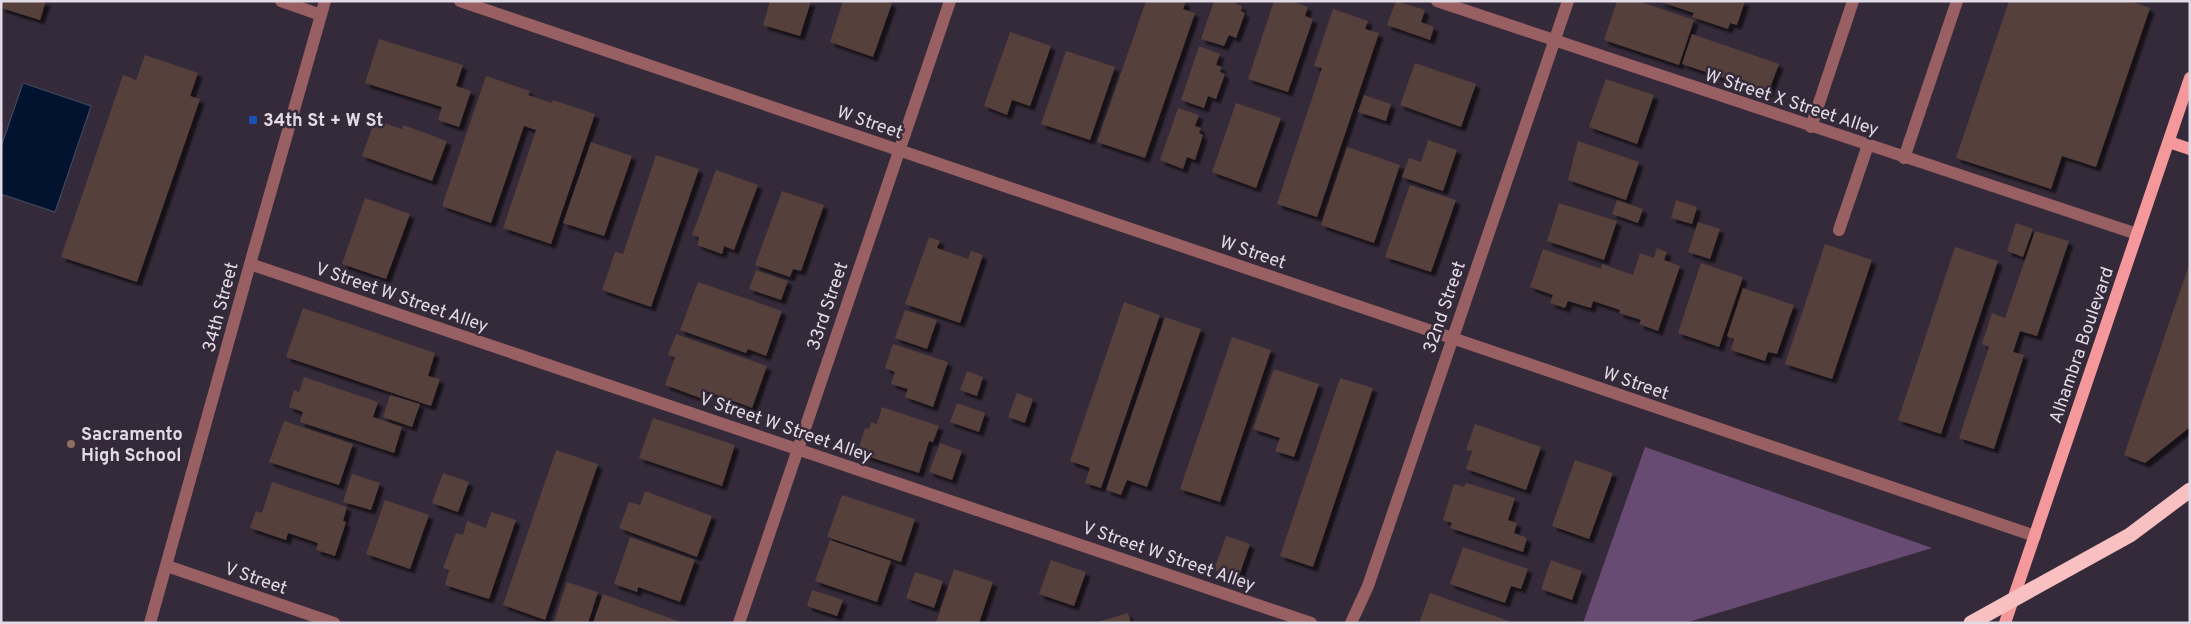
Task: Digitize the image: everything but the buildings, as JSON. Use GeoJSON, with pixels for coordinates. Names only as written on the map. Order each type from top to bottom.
{"type":"FeatureCollection","features":[{"type":"Feature","properties":{"kind":"highway"},"geometry":{"type":"LineString","coordinates":[[1970,623],[2130,535],[2190,490]]}},
{"type":"Feature","properties":{"kind":"main road","name":"Alhambra Boulevard"},"geometry":{"type":"LineString","coordinates":[[2005,623],[2190,78]]}},
{"type":"Feature","properties":{"kind":"main road"},"geometry":{"type":"LineString","coordinates":[[2169,142],[2190,149]]}},
{"type":"Feature","properties":{"kind":"street"},"geometry":{"type":"LineString","coordinates":[[281,1],[321,15]]}},
{"type":"Feature","properties":{"kind":"street","name":"34th Street"},"geometry":{"type":"LineString","coordinates":[[150,623],[325,1]]}},
{"type":"Feature","properties":{"kind":"street","name":"W Street"},"geometry":{"type":"LineString","coordinates":[[460,1],[2035,536]]}},
{"type":"Feature","properties":{"kind":"street","name":"33rd Street"},"geometry":{"type":"LineString","coordinates":[[739,623],[796,449],[950,1]]}},
{"type":"Feature","properties":{"kind":"street","name":"W Street X Street Alley"},"geometry":{"type":"LineString","coordinates":[[1437,1],[2137,234]]}},
{"type":"Feature","properties":{"kind":"street","name":"32nd Street"},"geometry":{"type":"LineString","coordinates":[[1351,623],[1368,586],[1568,1]]}},
{"type":"Feature","properties":{"kind":"street"},"geometry":{"type":"LineString","coordinates":[[1811,127],[1853,1]]}},
{"type":"Feature","properties":{"kind":"street"},"geometry":{"type":"LineString","coordinates":[[1904,158],[1957,1]]}},
{"type":"Feature","properties":{"kind":"street"},"geometry":{"type":"LineString","coordinates":[[1839,230],[1868,145]]}},
{"type":"Feature","properties":{"kind":"street","name":"V Street W Street Alley"},"geometry":{"type":"LineString","coordinates":[[250,264],[1311,623]]}},
{"type":"Feature","properties":{"kind":"street","name":"V Street"},"geometry":{"type":"LineString","coordinates":[[167,566],[334,623]]}},
{"type":"Feature","properties":{"kind":"shaded area"},"geometry":{"type":"Polygon","coordinates":[[[1645,447],[1932,548],[1685,623],[1583,623],[1645,447]]]}},
{"type":"Feature","properties":{"kind":"water"},"geometry":{"type":"Polygon","coordinates":[[[23,83],[91,106],[55,212],[1,194],[1,147],[23,83]]]}},
{"type":"Feature","properties":{"kind":"place","name":"34th St + W St"},"geometry":{"type":"Point","coordinates":[253,120]}},
{"type":"Feature","properties":{"kind":"place","name":"Sacramento High School"},"geometry":{"type":"Point","coordinates":[71,444]}}]}
